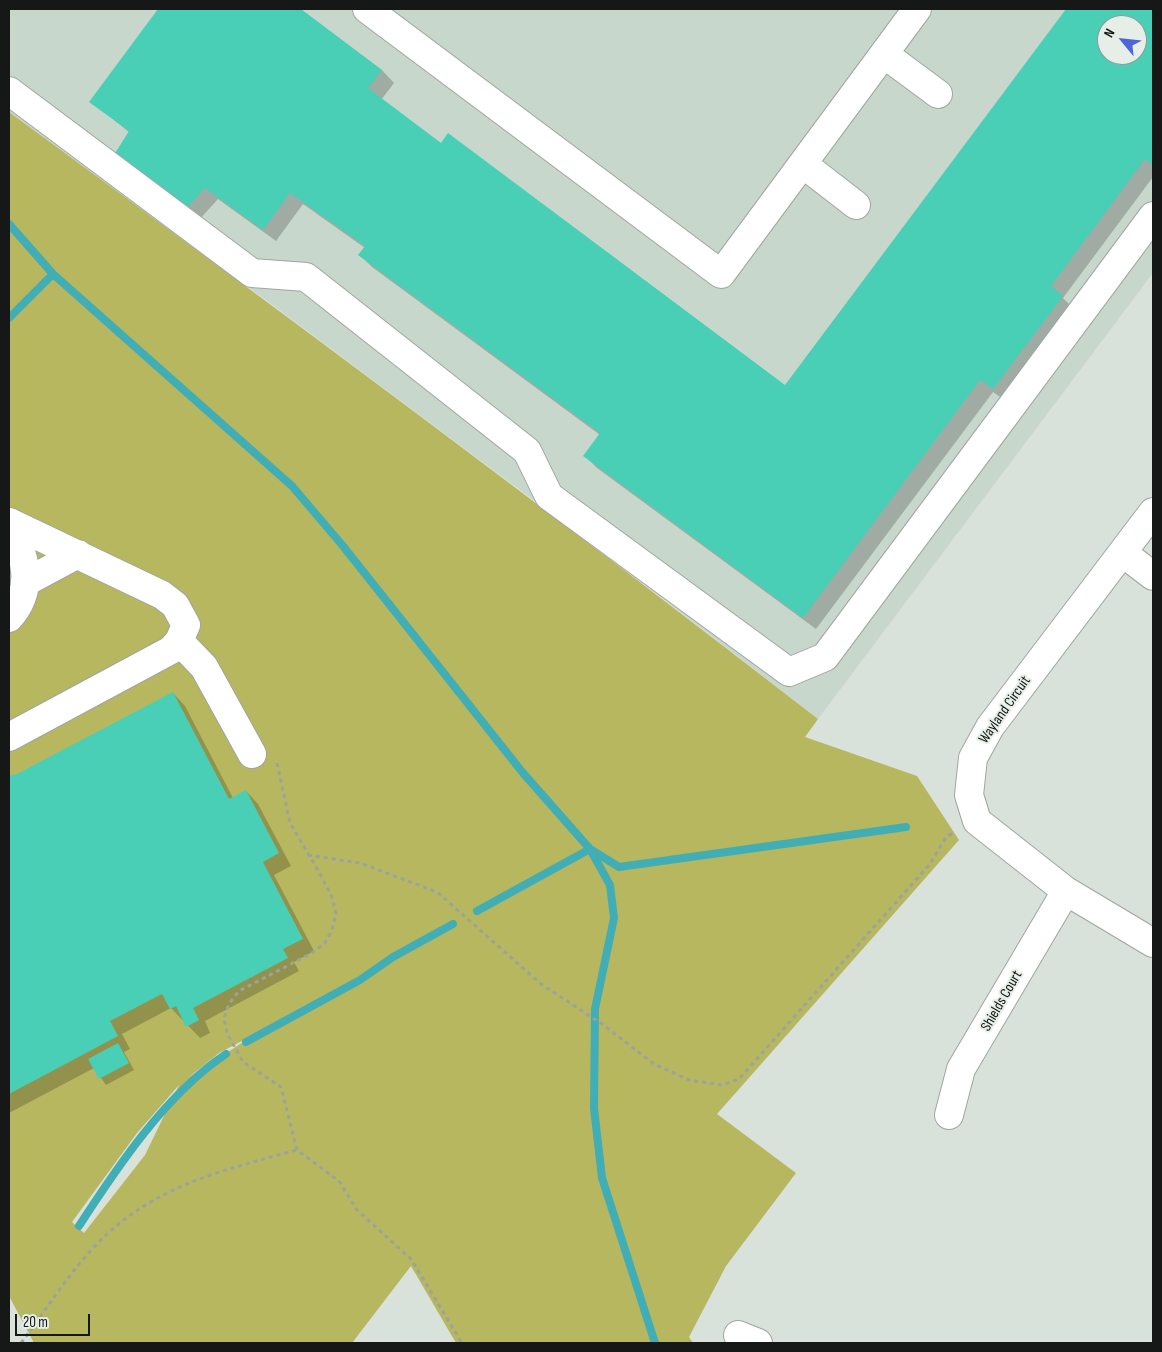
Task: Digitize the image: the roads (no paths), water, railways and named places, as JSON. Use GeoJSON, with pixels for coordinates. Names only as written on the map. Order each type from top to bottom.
{"type":"FeatureCollection","features":[{"type":"Feature","properties":{"kind":"street"},"geometry":{"type":"LineString","coordinates":[[367,9],[721,274],[917,9]]}},
{"type":"Feature","properties":{"kind":"street"},"geometry":{"type":"LineString","coordinates":[[884,54],[938,94]]}},
{"type":"Feature","properties":{"kind":"street"},"geometry":{"type":"LineString","coordinates":[[9,91],[252,273],[306,277],[527,451],[549,496],[789,672],[826,657],[1153,216]]}},
{"type":"Feature","properties":{"kind":"street"},"geometry":{"type":"LineString","coordinates":[[803,164],[856,205]]}},
{"type":"Feature","properties":{"kind":"street","name":"Wayland Circuit"},"geometry":{"type":"LineString","coordinates":[[1066,891],[977,821],[969,794],[973,758],[990,727],[1153,512]]}},
{"type":"Feature","properties":{"kind":"street"},"geometry":{"type":"LineString","coordinates":[[9,522],[162,595],[175,605],[186,625],[179,641],[171,650],[9,738]]}},
{"type":"Feature","properties":{"kind":"street"},"geometry":{"type":"LineString","coordinates":[[9,522],[26,567],[26,582],[21,601],[9,618]]}},
{"type":"Feature","properties":{"kind":"street"},"geometry":{"type":"LineString","coordinates":[[1123,553],[1153,576]]}},
{"type":"Feature","properties":{"kind":"street"},"geometry":{"type":"LineString","coordinates":[[26,582],[78,554]]}},
{"type":"Feature","properties":{"kind":"street"},"geometry":{"type":"LineString","coordinates":[[179,641],[204,667],[264,758]]}},
{"type":"Feature","properties":{"kind":"street"},"geometry":{"type":"LineString","coordinates":[[1066,891],[1153,943]]}},
{"type":"Feature","properties":{"kind":"street","name":"Shields Court"},"geometry":{"type":"LineString","coordinates":[[949,1115],[961,1070],[1066,891]]}},
{"type":"Feature","properties":{"kind":"waterway"},"geometry":{"type":"LineString","coordinates":[[9,224],[53,274],[292,486],[343,546],[523,773],[590,849],[619,867],[906,827]]}},
{"type":"Feature","properties":{"kind":"waterway"},"geometry":{"type":"LineString","coordinates":[[9,318],[53,274]]}},
{"type":"Feature","properties":{"kind":"waterway"},"geometry":{"type":"LineString","coordinates":[[477,911],[590,849],[610,885],[614,918],[595,1009],[594,1108],[602,1178],[655,1343]]}},
{"type":"Feature","properties":{"kind":"waterway"},"geometry":{"type":"LineString","coordinates":[[246,1042],[360,980],[393,957],[453,924]]}},
{"type":"Feature","properties":{"kind":"waterway"},"geometry":{"type":"LineString","coordinates":[[79,1226],[110,1179],[163,1110],[204,1070],[226,1054]]}}]}
